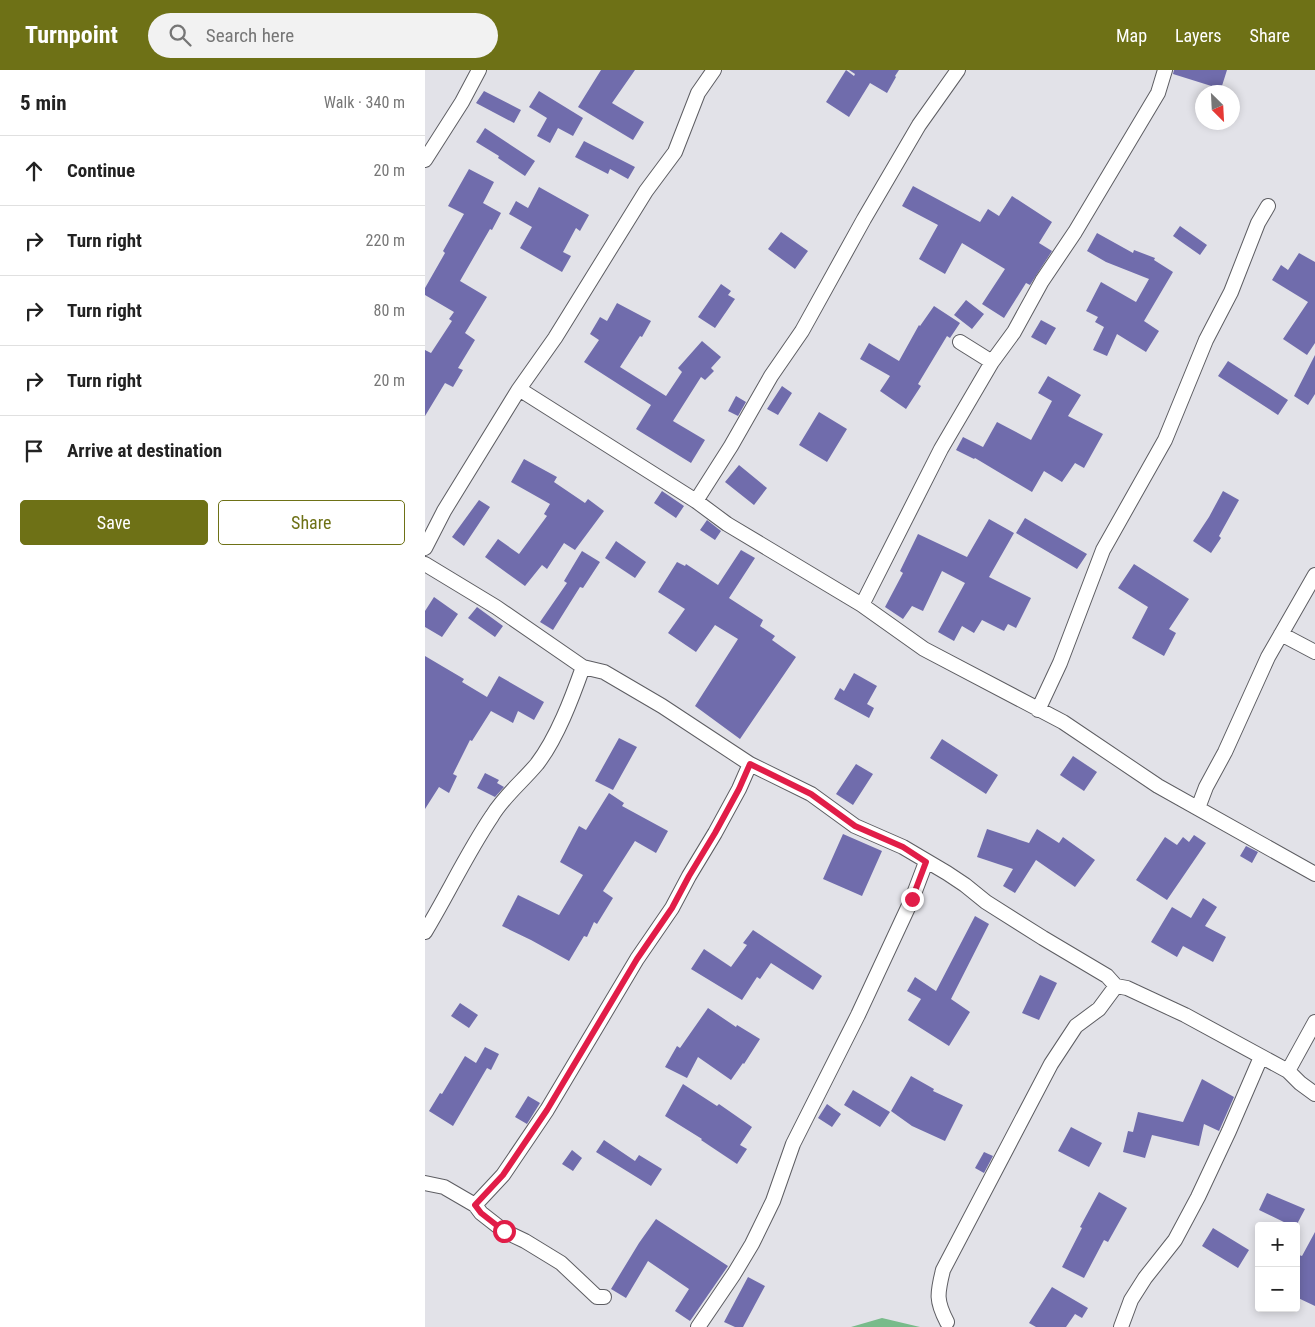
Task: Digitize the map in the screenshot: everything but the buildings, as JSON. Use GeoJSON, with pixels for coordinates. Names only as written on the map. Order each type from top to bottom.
{"type":"FeatureCollection","features":[{"type":"Feature","properties":{"kind":"street"},"geometry":{"type":"LineString","coordinates":[[425,160],[462,102],[479,70]]}},
{"type":"Feature","properties":{"kind":"street"},"geometry":{"type":"LineString","coordinates":[[425,548],[444,512],[519,389],[555,338],[646,191],[675,152],[698,93],[714,70]]}},
{"type":"Feature","properties":{"kind":"street"},"geometry":{"type":"LineString","coordinates":[[696,501],[731,446],[771,376],[802,330],[919,125],[958,70]]}},
{"type":"Feature","properties":{"kind":"street"},"geometry":{"type":"LineString","coordinates":[[862,606],[941,449],[992,362],[1014,332],[1042,281],[1075,232],[1157,93],[1165,70]]}},
{"type":"Feature","properties":{"kind":"street"},"geometry":{"type":"LineString","coordinates":[[1039,710],[1060,663],[1103,550],[1165,440],[1206,340],[1231,292],[1258,223],[1268,206]]}},
{"type":"Feature","properties":{"kind":"street"},"geometry":{"type":"LineString","coordinates":[[960,342],[992,362]]}},
{"type":"Feature","properties":{"kind":"street"},"geometry":{"type":"LineString","coordinates":[[519,389],[696,501],[727,524],[862,606],[924,649],[1063,722],[1158,786],[1315,874]]}},
{"type":"Feature","properties":{"kind":"street"},"geometry":{"type":"LineString","coordinates":[[425,564],[496,606],[583,667],[604,672],[613,677],[662,706],[750,764],[811,794],[855,826],[903,847],[959,881],[986,902],[1107,976],[1116,986],[1127,988],[1185,1015],[1288,1071],[1299,1083],[1315,1094]]}},
{"type":"Feature","properties":{"kind":"street"},"geometry":{"type":"LineString","coordinates":[[1198,808],[1206,787],[1225,752],[1268,657],[1315,575]]}},
{"type":"Feature","properties":{"kind":"street"},"geometry":{"type":"LineString","coordinates":[[1281,634],[1315,652]]}},
{"type":"Feature","properties":{"kind":"street"},"geometry":{"type":"LineString","coordinates":[[425,932],[492,814],[509,792],[517,787],[538,762],[551,741],[576,687],[583,667]]}},
{"type":"Feature","properties":{"kind":"street"},"geometry":{"type":"LineString","coordinates":[[475,1205],[503,1175],[547,1110],[637,959],[672,908],[739,789],[750,764]]}},
{"type":"Feature","properties":{"kind":"street"},"geometry":{"type":"LineString","coordinates":[[698,1327],[752,1244],[773,1201],[793,1144],[858,1015],[912,899],[926,862]]}},
{"type":"Feature","properties":{"kind":"street"},"geometry":{"type":"LineString","coordinates":[[947,1322],[939,1307],[938,1290],[943,1270],[1051,1064],[1076,1026],[1099,1009],[1116,986]]}},
{"type":"Feature","properties":{"kind":"street"},"geometry":{"type":"LineString","coordinates":[[1288,1071],[1315,1022]]}},
{"type":"Feature","properties":{"kind":"street"},"geometry":{"type":"LineString","coordinates":[[1121,1327],[1131,1300],[1145,1278],[1175,1240],[1198,1197],[1261,1057]]}},
{"type":"Feature","properties":{"kind":"street"},"geometry":{"type":"LineString","coordinates":[[425,1184],[444,1187],[475,1205],[481,1213],[504,1231],[525,1241],[561,1263],[597,1297],[603,1297]]}},
{"type":"Feature","properties":{"kind":"green space"},"geometry":{"type":"Polygon","coordinates":[[[882,1318],[920,1327],[851,1327],[882,1318]]]}},
{"type":"Feature","properties":{"kind":"route"},"geometry":{"type":"LineString","coordinates":[[504,1231],[481,1213],[475,1205],[503,1175],[547,1110],[637,959],[672,908],[739,789],[750,764],[811,794],[855,826],[903,847],[926,862],[912,899]]}}]}
